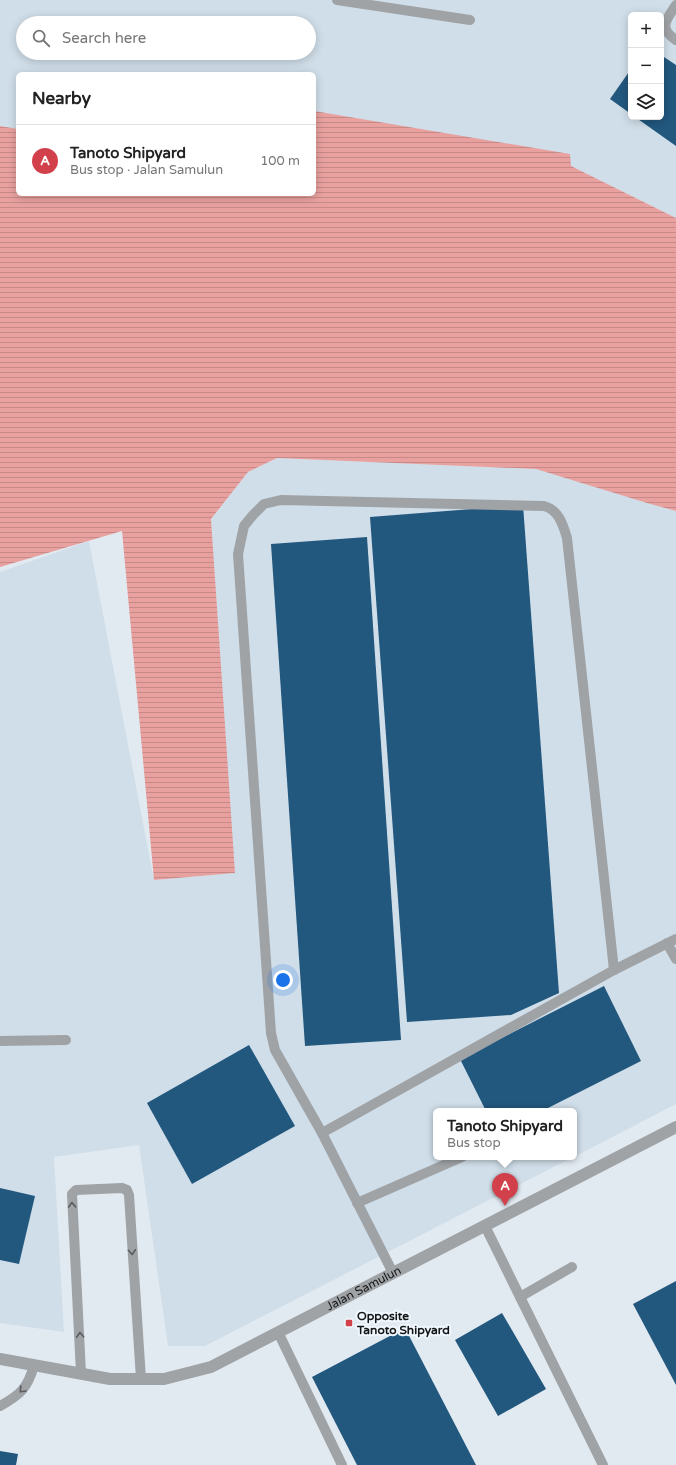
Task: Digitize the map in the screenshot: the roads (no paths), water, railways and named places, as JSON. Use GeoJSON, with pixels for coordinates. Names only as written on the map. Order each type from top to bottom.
{"type":"FeatureCollection","features":[{"type":"Feature","properties":{"kind":"street","name":"Jalan Samulun"},"geometry":{"type":"LineString","coordinates":[[0,1359],[110,1379],[164,1379],[211,1367],[675,1129]]}},
{"type":"Feature","properties":{"kind":"lane"},"geometry":{"type":"LineString","coordinates":[[337,0],[470,20]]}},
{"type":"Feature","properties":{"kind":"lane"},"geometry":{"type":"LineString","coordinates":[[676,5],[665,24],[666,32],[676,40]]}},
{"type":"Feature","properties":{"kind":"lane"},"geometry":{"type":"LineString","coordinates":[[393,1273],[322,1133],[275,1050],[270,1033],[238,554],[244,526],[264,504],[281,500],[544,506],[550,507],[557,514],[562,522],[567,538],[614,970]]}},
{"type":"Feature","properties":{"kind":"lane"},"geometry":{"type":"LineString","coordinates":[[322,1133],[614,970],[672,941],[676,959]]}},
{"type":"Feature","properties":{"kind":"lane"},"geometry":{"type":"LineString","coordinates":[[0,1041],[66,1040]]}},
{"type":"Feature","properties":{"kind":"lane"},"geometry":{"type":"LineString","coordinates":[[357,1203],[455,1160]]}},
{"type":"Feature","properties":{"kind":"lane"},"geometry":{"type":"LineString","coordinates":[[81,1374],[72,1194],[76,1190],[122,1188],[127,1190],[129,1195],[141,1379]]}},
{"type":"Feature","properties":{"kind":"lane"},"geometry":{"type":"LineString","coordinates":[[485,1226],[604,1465]]}},
{"type":"Feature","properties":{"kind":"lane"},"geometry":{"type":"LineString","coordinates":[[520,1297],[572,1267]]}},
{"type":"Feature","properties":{"kind":"lane"},"geometry":{"type":"LineString","coordinates":[[278,1332],[342,1465]]}},
{"type":"Feature","properties":{"kind":"lane"},"geometry":{"type":"LineString","coordinates":[[0,1406],[14,1398],[25,1388],[34,1365]]}},
{"type":"Feature","properties":{"kind":"place","name":"Tanoto Shipyard"},"geometry":{"type":"Point","coordinates":[505,1206]}},
{"type":"Feature","properties":{"kind":"place","name":"Opposite Tanoto Shipyard"},"geometry":{"type":"Point","coordinates":[349,1323]}}]}
